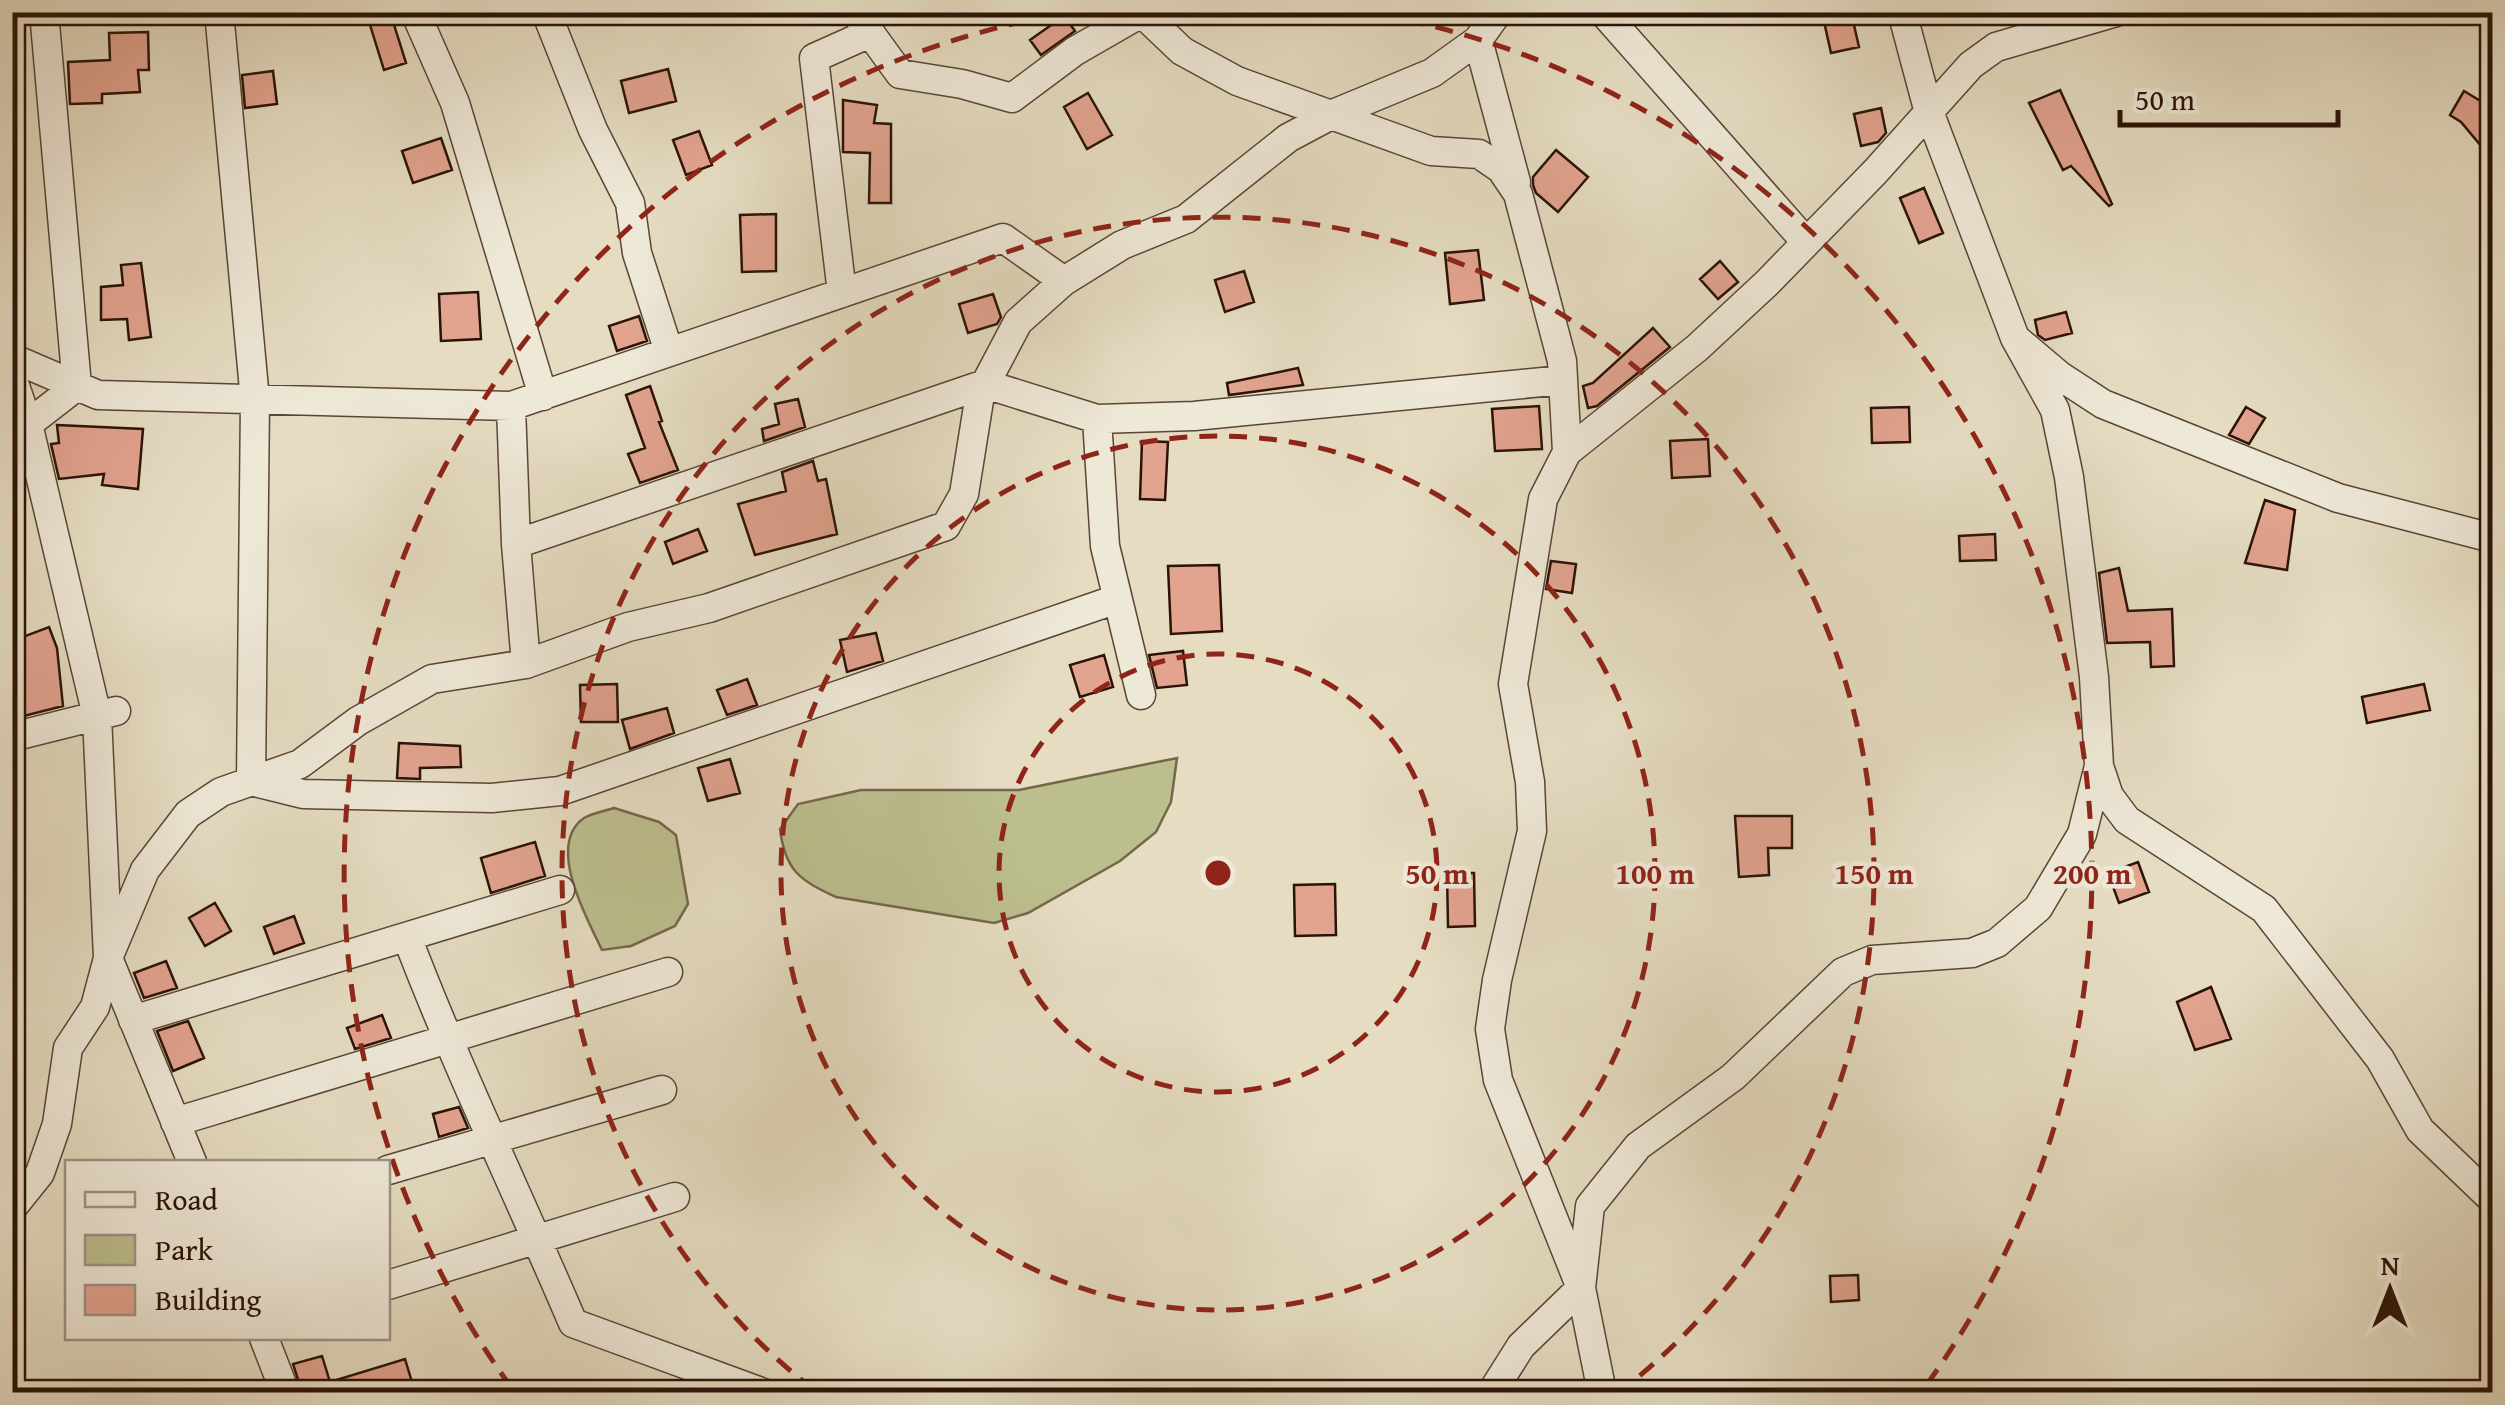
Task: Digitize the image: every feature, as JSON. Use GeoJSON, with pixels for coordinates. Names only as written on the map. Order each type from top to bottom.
{"type":"FeatureCollection","features":[{"type":"Feature","properties":{"kind":"street"},"geometry":{"type":"LineString","coordinates":[[44,12],[77,386]]}},
{"type":"Feature","properties":{"kind":"street"},"geometry":{"type":"LineString","coordinates":[[219,12],[255,400],[251,781]]}},
{"type":"Feature","properties":{"kind":"street"},"geometry":{"type":"LineString","coordinates":[[416,12],[455,103],[542,396]]}},
{"type":"Feature","properties":{"kind":"street"},"geometry":{"type":"LineString","coordinates":[[546,12],[593,130],[630,203],[637,252],[669,352]]}},
{"type":"Feature","properties":{"kind":"street"},"geometry":{"type":"LineString","coordinates":[[12,1208],[40,1173],[57,1124],[68,1048],[95,1008],[108,958],[145,870],[188,814],[221,792],[300,764],[358,721],[432,679],[526,664],[628,627],[709,608],[946,526],[964,494],[980,394],[1018,322],[1064,281],[1122,245],[1186,219],[1288,138],[1333,114],[1432,73],[1478,40],[1498,12]]}},
{"type":"Feature","properties":{"kind":"street"},"geometry":{"type":"LineString","coordinates":[[1603,12],[1806,242]]}},
{"type":"Feature","properties":{"kind":"street"},"geometry":{"type":"LineString","coordinates":[[1902,12],[1928,110],[2015,338],[2055,410],[2070,477],[2094,677],[2099,766],[2109,796],[2127,820],[2264,909],[2380,1059],[2420,1130],[2492,1199]]}},
{"type":"Feature","properties":{"kind":"street"},"geometry":{"type":"LineString","coordinates":[[1602,1392],[1581,1288],[1498,1080],[1490,1029],[1497,980],[1532,831],[1530,782],[1513,684],[1543,499],[1567,452],[1697,348],[1876,172],[1970,65],[1996,48],[2116,12]]}},
{"type":"Feature","properties":{"kind":"street"},"geometry":{"type":"LineString","coordinates":[[842,293],[814,58],[863,22],[900,74],[962,84],[1012,98],[1076,51],[1141,13],[1182,51],[1236,81],[1431,150],[1479,154],[1501,169],[1518,194]]}},
{"type":"Feature","properties":{"kind":"street"},"geometry":{"type":"LineString","coordinates":[[1478,40],[1562,361],[1567,452]]}},
{"type":"Feature","properties":{"kind":"street"},"geometry":{"type":"LineString","coordinates":[[12,358],[98,395],[511,406],[1003,238],[1064,281]]}},
{"type":"Feature","properties":{"kind":"street"},"geometry":{"type":"LineString","coordinates":[[2015,338],[2060,376],[2103,404],[2338,498],[2492,538]]}},
{"type":"Feature","properties":{"kind":"street"},"geometry":{"type":"LineString","coordinates":[[12,377],[20,426],[107,713],[108,958],[191,1160]]}},
{"type":"Feature","properties":{"kind":"street"},"geometry":{"type":"LineString","coordinates":[[516,544],[985,384],[1097,420],[1194,416],[1563,380]]}},
{"type":"Feature","properties":{"kind":"street"},"geometry":{"type":"LineString","coordinates":[[20,426],[77,386]]}},
{"type":"Feature","properties":{"kind":"street"},"geometry":{"type":"LineString","coordinates":[[511,406],[516,544],[526,664]]}},
{"type":"Feature","properties":{"kind":"street"},"geometry":{"type":"LineString","coordinates":[[1097,420],[1106,546],[1141,694]]}},
{"type":"Feature","properties":{"kind":"street"},"geometry":{"type":"LineString","coordinates":[[251,781],[302,794],[492,798],[560,791],[1117,599]]}},
{"type":"Feature","properties":{"kind":"street"},"geometry":{"type":"LineString","coordinates":[[12,737],[107,713]]}},
{"type":"Feature","properties":{"kind":"street"},"geometry":{"type":"LineString","coordinates":[[1492,1392],[1521,1346],[1581,1288],[1590,1206],[1638,1146],[1733,1077],[1843,972],[1872,960],[1972,953],[1997,943],[2038,908],[2082,834],[2099,766]]}},
{"type":"Feature","properties":{"kind":"street"},"geometry":{"type":"LineString","coordinates":[[133,1020],[560,890]]}},
{"type":"Feature","properties":{"kind":"street"},"geometry":{"type":"LineString","coordinates":[[407,937],[446,1039],[573,1323],[722,1385],[761,1392]]}},
{"type":"Feature","properties":{"kind":"street"},"geometry":{"type":"LineString","coordinates":[[175,1122],[668,972]]}},
{"type":"Feature","properties":{"kind":"street"},"geometry":{"type":"LineString","coordinates":[[390,1169],[662,1090]]}},
{"type":"Feature","properties":{"kind":"street"},"geometry":{"type":"LineString","coordinates":[[390,1284],[675,1197]]}},
{"type":"Feature","properties":{"kind":"street"},"geometry":{"type":"LineString","coordinates":[[265,1340],[278,1390]]}},
{"type":"Feature","properties":{"kind":"green space"},"geometry":{"type":"Polygon","coordinates":[[[1177,758],[1171,802],[1156,832],[1120,861],[1028,913],[994,923],[836,897],[796,872],[782,843],[780,829],[798,804],[861,790],[1019,790],[1177,758]]]}},
{"type":"Feature","properties":{"kind":"green space"},"geometry":{"type":"Polygon","coordinates":[[[614,808],[659,822],[676,835],[688,904],[675,926],[631,946],[602,950],[573,883],[568,846],[573,830],[584,818],[614,808]]]}},
{"type":"Feature","properties":{"kind":"building"},"geometry":{"type":"Polygon","coordinates":[[[366,12],[390,12],[406,63],[384,70],[366,12]]]}},
{"type":"Feature","properties":{"kind":"building"},"geometry":{"type":"Polygon","coordinates":[[[1851,12],[1859,47],[1831,53],[1823,17],[1851,12]]]}},
{"type":"Feature","properties":{"kind":"building"},"geometry":{"type":"Polygon","coordinates":[[[1064,16],[1075,31],[1041,55],[1030,40],[1064,16]]]}},
{"type":"Feature","properties":{"kind":"building"},"geometry":{"type":"Polygon","coordinates":[[[148,32],[149,70],[138,70],[140,92],[102,94],[102,103],[70,104],[68,62],[110,60],[109,33],[148,32]]]}},
{"type":"Feature","properties":{"kind":"building"},"geometry":{"type":"Polygon","coordinates":[[[668,69],[676,101],[629,113],[621,81],[668,69]]]}},
{"type":"Feature","properties":{"kind":"building"},"geometry":{"type":"Polygon","coordinates":[[[273,71],[277,104],[245,108],[242,75],[273,71]]]}},
{"type":"Feature","properties":{"kind":"building"},"geometry":{"type":"Polygon","coordinates":[[[2060,90],[2112,204],[2109,206],[2071,166],[2063,170],[2029,103],[2060,90]]]}},
{"type":"Feature","properties":{"kind":"building"},"geometry":{"type":"Polygon","coordinates":[[[2464,91],[2492,108],[2492,159],[2461,122],[2450,115],[2464,91]]]}},
{"type":"Feature","properties":{"kind":"building"},"geometry":{"type":"Polygon","coordinates":[[[1088,93],[1112,135],[1087,149],[1064,107],[1088,93]]]}},
{"type":"Feature","properties":{"kind":"building"},"geometry":{"type":"Polygon","coordinates":[[[843,100],[877,105],[874,123],[891,124],[891,203],[869,203],[870,153],[843,152],[843,100]]]}},
{"type":"Feature","properties":{"kind":"building"},"geometry":{"type":"Polygon","coordinates":[[[1881,108],[1886,133],[1878,142],[1861,146],[1854,114],[1881,108]]]}},
{"type":"Feature","properties":{"kind":"building"},"geometry":{"type":"Polygon","coordinates":[[[699,131],[712,165],[686,175],[673,140],[699,131]]]}},
{"type":"Feature","properties":{"kind":"building"},"geometry":{"type":"Polygon","coordinates":[[[441,138],[452,170],[413,183],[402,151],[441,138]]]}},
{"type":"Feature","properties":{"kind":"building"},"geometry":{"type":"Polygon","coordinates":[[[1556,150],[1588,177],[1558,212],[1536,193],[1533,185],[1533,177],[1556,150]]]}},
{"type":"Feature","properties":{"kind":"building"},"geometry":{"type":"Polygon","coordinates":[[[1924,188],[1943,233],[1919,243],[1900,198],[1924,188]]]}},
{"type":"Feature","properties":{"kind":"building"},"geometry":{"type":"Polygon","coordinates":[[[776,214],[776,271],[742,272],[740,215],[776,214]]]}},
{"type":"Feature","properties":{"kind":"building"},"geometry":{"type":"Polygon","coordinates":[[[1478,250],[1484,300],[1450,304],[1445,253],[1478,250]]]}},
{"type":"Feature","properties":{"kind":"building"},"geometry":{"type":"Polygon","coordinates":[[[1720,261],[1738,282],[1718,299],[1700,279],[1720,261]]]}},
{"type":"Feature","properties":{"kind":"building"},"geometry":{"type":"Polygon","coordinates":[[[141,263],[151,337],[129,340],[127,319],[101,320],[101,287],[123,285],[121,265],[141,263]]]}},
{"type":"Feature","properties":{"kind":"building"},"geometry":{"type":"Polygon","coordinates":[[[1244,271],[1254,302],[1225,312],[1215,280],[1244,271]]]}},
{"type":"Feature","properties":{"kind":"building"},"geometry":{"type":"Polygon","coordinates":[[[478,292],[481,339],[441,341],[439,294],[478,292]]]}},
{"type":"Feature","properties":{"kind":"building"},"geometry":{"type":"Polygon","coordinates":[[[993,294],[1001,317],[997,324],[968,333],[959,304],[993,294]]]}},
{"type":"Feature","properties":{"kind":"building"},"geometry":{"type":"Polygon","coordinates":[[[2066,312],[2072,333],[2045,340],[2038,335],[2035,320],[2066,312]]]}},
{"type":"Feature","properties":{"kind":"building"},"geometry":{"type":"Polygon","coordinates":[[[639,316],[647,341],[617,351],[609,326],[639,316]]]}},
{"type":"Feature","properties":{"kind":"building"},"geometry":{"type":"Polygon","coordinates":[[[1653,328],[1670,347],[1597,406],[1588,408],[1583,386],[1593,383],[1653,328]]]}},
{"type":"Feature","properties":{"kind":"building"},"geometry":{"type":"Polygon","coordinates":[[[1298,368],[1303,385],[1229,395],[1227,383],[1298,368]]]}},
{"type":"Feature","properties":{"kind":"building"},"geometry":{"type":"Polygon","coordinates":[[[650,386],[678,470],[640,483],[628,454],[645,448],[626,395],[650,386]]]}},
{"type":"Feature","properties":{"kind":"building"},"geometry":{"type":"Polygon","coordinates":[[[798,399],[805,427],[764,441],[762,429],[779,424],[775,404],[798,399]]]}},
{"type":"Feature","properties":{"kind":"building"},"geometry":{"type":"Polygon","coordinates":[[[1539,406],[1542,449],[1495,451],[1492,409],[1539,406]]]}},
{"type":"Feature","properties":{"kind":"building"},"geometry":{"type":"Polygon","coordinates":[[[1909,407],[1910,442],[1872,443],[1871,408],[1909,407]]]}},
{"type":"Feature","properties":{"kind":"building"},"geometry":{"type":"Polygon","coordinates":[[[2246,407],[2265,418],[2249,444],[2229,435],[2246,407]]]}},
{"type":"Feature","properties":{"kind":"building"},"geometry":{"type":"Polygon","coordinates":[[[57,425],[143,429],[138,489],[102,485],[104,474],[59,479],[51,444],[59,443],[57,425]]]}},
{"type":"Feature","properties":{"kind":"building"},"geometry":{"type":"Polygon","coordinates":[[[1708,439],[1710,476],[1672,478],[1670,441],[1708,439]]]}},
{"type":"Feature","properties":{"kind":"building"},"geometry":{"type":"Polygon","coordinates":[[[1142,441],[1168,442],[1165,500],[1140,499],[1142,441]]]}},
{"type":"Feature","properties":{"kind":"building"},"geometry":{"type":"Polygon","coordinates":[[[813,461],[818,481],[826,479],[837,534],[755,555],[738,504],[786,491],[782,472],[813,461]]]}},
{"type":"Feature","properties":{"kind":"building"},"geometry":{"type":"Polygon","coordinates":[[[2265,500],[2295,510],[2287,570],[2245,563],[2265,500]]]}},
{"type":"Feature","properties":{"kind":"building"},"geometry":{"type":"Polygon","coordinates":[[[698,529],[707,551],[673,564],[665,542],[698,529]]]}},
{"type":"Feature","properties":{"kind":"building"},"geometry":{"type":"Polygon","coordinates":[[[1995,534],[1996,560],[1960,561],[1959,536],[1995,534]]]}},
{"type":"Feature","properties":{"kind":"building"},"geometry":{"type":"Polygon","coordinates":[[[1551,561],[1576,564],[1572,593],[1546,589],[1551,561]]]}},
{"type":"Feature","properties":{"kind":"building"},"geometry":{"type":"Polygon","coordinates":[[[1219,565],[1222,631],[1171,634],[1168,566],[1219,565]]]}},
{"type":"Feature","properties":{"kind":"building"},"geometry":{"type":"Polygon","coordinates":[[[2119,568],[2128,611],[2172,609],[2174,666],[2151,667],[2150,642],[2107,643],[2099,573],[2119,568]]]}},
{"type":"Feature","properties":{"kind":"building"},"geometry":{"type":"Polygon","coordinates":[[[49,627],[57,648],[63,706],[12,719],[12,641],[49,627]]]}},
{"type":"Feature","properties":{"kind":"building"},"geometry":{"type":"Polygon","coordinates":[[[876,633],[883,661],[847,672],[840,640],[876,633]]]}},
{"type":"Feature","properties":{"kind":"building"},"geometry":{"type":"Polygon","coordinates":[[[1183,651],[1187,685],[1157,688],[1149,655],[1183,651]]]}},
{"type":"Feature","properties":{"kind":"building"},"geometry":{"type":"Polygon","coordinates":[[[1104,655],[1113,687],[1080,697],[1070,665],[1104,655]]]}},
{"type":"Feature","properties":{"kind":"building"},"geometry":{"type":"Polygon","coordinates":[[[747,679],[757,705],[727,715],[717,690],[747,679]]]}},
{"type":"Feature","properties":{"kind":"building"},"geometry":{"type":"Polygon","coordinates":[[[617,684],[618,722],[581,722],[580,685],[617,684]]]}},
{"type":"Feature","properties":{"kind":"building"},"geometry":{"type":"Polygon","coordinates":[[[2424,684],[2430,710],[2367,723],[2362,697],[2424,684]]]}},
{"type":"Feature","properties":{"kind":"building"},"geometry":{"type":"Polygon","coordinates":[[[667,708],[674,733],[630,749],[622,720],[667,708]]]}},
{"type":"Feature","properties":{"kind":"building"},"geometry":{"type":"Polygon","coordinates":[[[399,743],[460,746],[461,767],[420,768],[420,779],[397,778],[399,743]]]}},
{"type":"Feature","properties":{"kind":"building"},"geometry":{"type":"Polygon","coordinates":[[[730,759],[740,793],[708,801],[698,768],[730,759]]]}},
{"type":"Feature","properties":{"kind":"building"},"geometry":{"type":"Polygon","coordinates":[[[1735,816],[1792,816],[1792,848],[1768,848],[1769,875],[1739,877],[1735,816]]]}},
{"type":"Feature","properties":{"kind":"building"},"geometry":{"type":"Polygon","coordinates":[[[535,842],[545,876],[491,893],[481,858],[535,842]]]}},
{"type":"Feature","properties":{"kind":"building"},"geometry":{"type":"Polygon","coordinates":[[[2138,862],[2149,892],[2119,903],[2108,873],[2138,862]]]}},
{"type":"Feature","properties":{"kind":"building"},"geometry":{"type":"Polygon","coordinates":[[[1447,873],[1474,873],[1475,926],[1448,927],[1447,873]]]}},
{"type":"Feature","properties":{"kind":"building"},"geometry":{"type":"Polygon","coordinates":[[[1335,884],[1336,935],[1295,936],[1294,885],[1335,884]]]}},
{"type":"Feature","properties":{"kind":"building"},"geometry":{"type":"Polygon","coordinates":[[[215,903],[231,931],[205,946],[189,918],[215,903]]]}},
{"type":"Feature","properties":{"kind":"building"},"geometry":{"type":"Polygon","coordinates":[[[294,916],[304,943],[274,954],[264,927],[294,916]]]}},
{"type":"Feature","properties":{"kind":"building"},"geometry":{"type":"Polygon","coordinates":[[[166,961],[177,988],[144,998],[134,973],[166,961]]]}},
{"type":"Feature","properties":{"kind":"building"},"geometry":{"type":"Polygon","coordinates":[[[2211,987],[2231,1039],[2195,1050],[2177,1002],[2211,987]]]}},
{"type":"Feature","properties":{"kind":"building"},"geometry":{"type":"Polygon","coordinates":[[[382,1015],[391,1038],[355,1049],[347,1028],[382,1015]]]}},
{"type":"Feature","properties":{"kind":"building"},"geometry":{"type":"Polygon","coordinates":[[[188,1021],[204,1058],[173,1071],[157,1031],[188,1021]]]}},
{"type":"Feature","properties":{"kind":"building"},"geometry":{"type":"Polygon","coordinates":[[[459,1107],[468,1128],[439,1137],[433,1114],[459,1107]]]}},
{"type":"Feature","properties":{"kind":"building"},"geometry":{"type":"Polygon","coordinates":[[[1858,1275],[1859,1300],[1831,1302],[1830,1276],[1858,1275]]]}},
{"type":"Feature","properties":{"kind":"building"},"geometry":{"type":"Polygon","coordinates":[[[322,1356],[330,1382],[405,1359],[415,1392],[302,1392],[293,1364],[322,1356]]]}}]}
